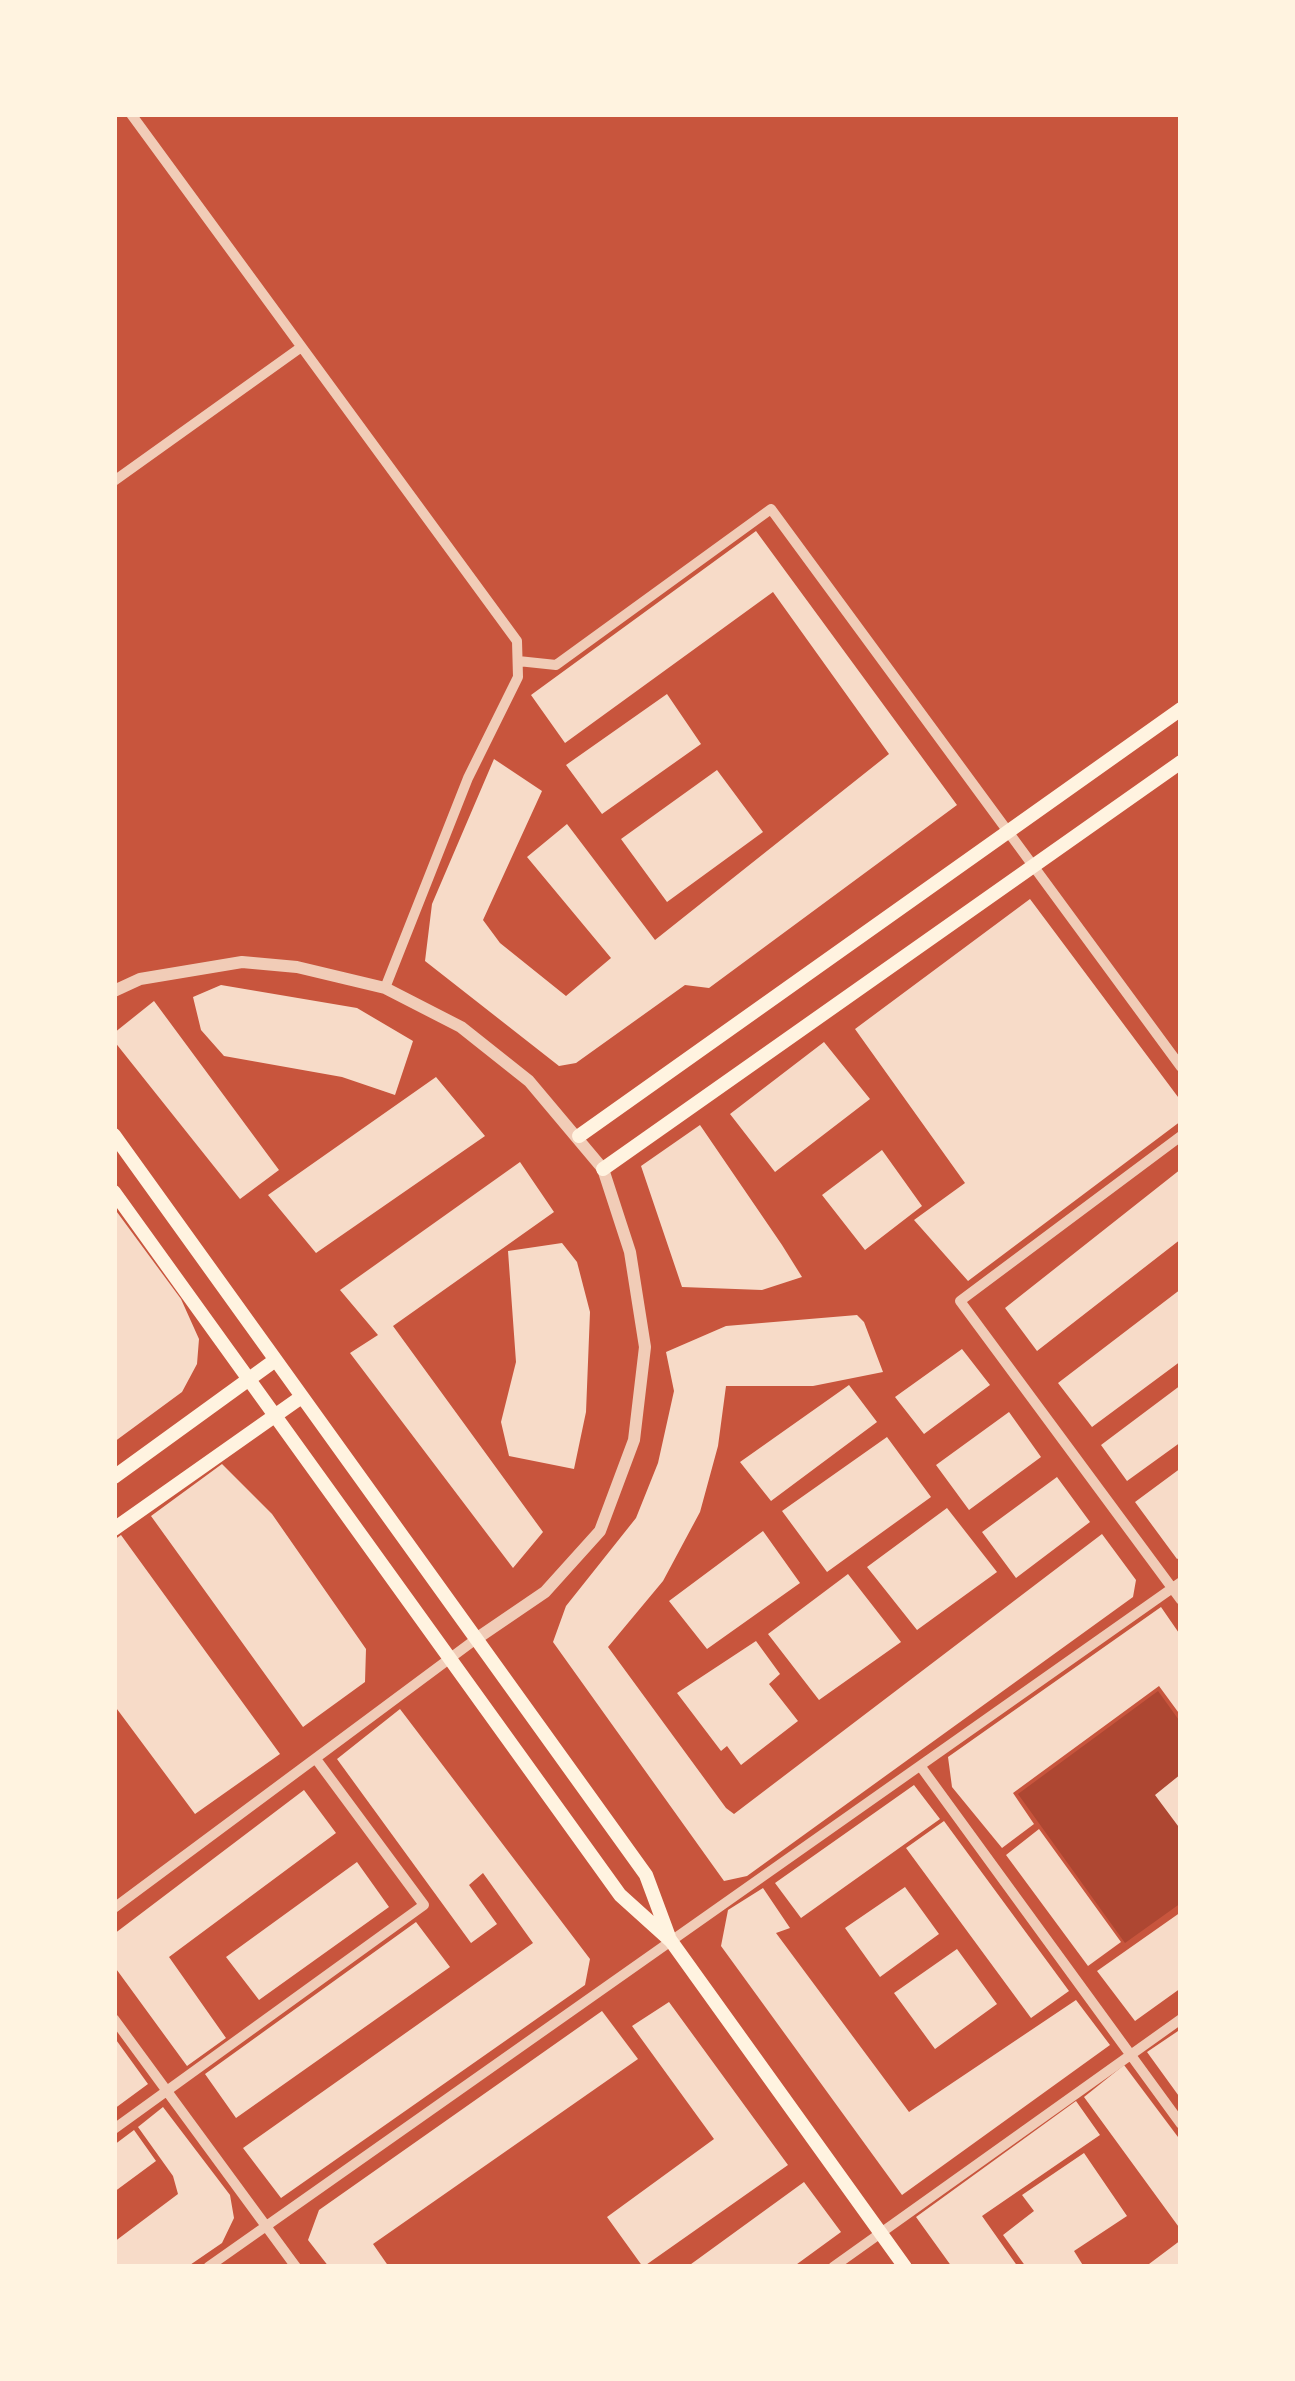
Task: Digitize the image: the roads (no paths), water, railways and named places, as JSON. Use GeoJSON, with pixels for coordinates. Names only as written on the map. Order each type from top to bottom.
{"type":"FeatureCollection","features":[{"type":"Feature","properties":{"kind":"main road"},"geometry":{"type":"LineString","coordinates":[[579,1136],[1181,709]]}},
{"type":"Feature","properties":{"kind":"main road"},"geometry":{"type":"LineString","coordinates":[[603,1169],[1181,762]]}},
{"type":"Feature","properties":{"kind":"main road"},"geometry":{"type":"LineString","coordinates":[[114,1135],[646,1875],[671,1941]]}},
{"type":"Feature","properties":{"kind":"main road"},"geometry":{"type":"LineString","coordinates":[[114,1192],[620,1894],[671,1941],[905,2267]]}},
{"type":"Feature","properties":{"kind":"main road"},"geometry":{"type":"LineString","coordinates":[[114,1477],[274,1361]]}},
{"type":"Feature","properties":{"kind":"main road"},"geometry":{"type":"LineString","coordinates":[[114,1529],[300,1398]]}},
{"type":"Feature","properties":{"kind":"street"},"geometry":{"type":"LineString","coordinates":[[131,114],[517,641],[518,677],[468,778],[386,988]]}},
{"type":"Feature","properties":{"kind":"street"},"geometry":{"type":"LineString","coordinates":[[114,481],[300,348]]}},
{"type":"Feature","properties":{"kind":"street"},"geometry":{"type":"LineString","coordinates":[[518,661],[556,664],[771,509],[1181,1067]]}},
{"type":"Feature","properties":{"kind":"street"},"geometry":{"type":"LineString","coordinates":[[114,991],[140,980],[242,962],[297,967],[386,988],[461,1027],[529,1082],[603,1169],[630,1252],[645,1347],[634,1440],[600,1531],[545,1592],[114,1908]]}},
{"type":"Feature","properties":{"kind":"street"},"geometry":{"type":"LineString","coordinates":[[1181,1136],[960,1301],[1177,1585],[1181,1600]]}},
{"type":"Feature","properties":{"kind":"street"},"geometry":{"type":"LineString","coordinates":[[208,2267],[1177,1585]]}},
{"type":"Feature","properties":{"kind":"street"},"geometry":{"type":"LineString","coordinates":[[114,2129],[424,1905],[316,1759]]}},
{"type":"Feature","properties":{"kind":"street"},"geometry":{"type":"LineString","coordinates":[[921,1767],[1181,2124]]}},
{"type":"Feature","properties":{"kind":"street"},"geometry":{"type":"LineString","coordinates":[[833,2267],[1181,2018]]}},
{"type":"Feature","properties":{"kind":"street"},"geometry":{"type":"LineString","coordinates":[[114,2019],[296,2267]]}}]}
